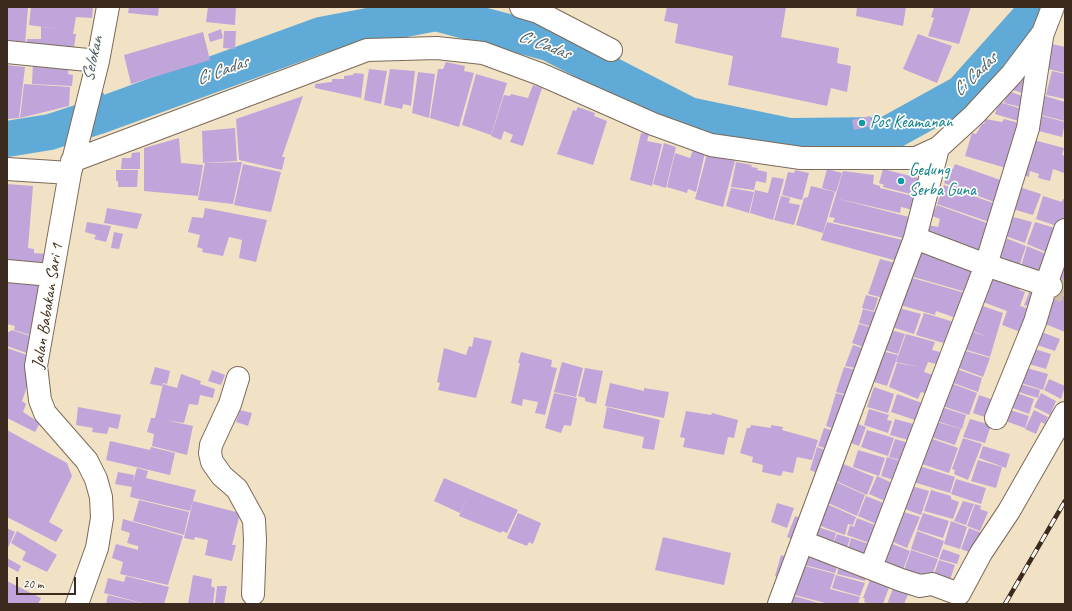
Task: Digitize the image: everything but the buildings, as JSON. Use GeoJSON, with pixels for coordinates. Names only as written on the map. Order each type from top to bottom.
{"type":"FeatureCollection","features":[{"type":"Feature","properties":{"kind":"street","name":"Jalan Babakan Sari 1"},"geometry":{"type":"LineString","coordinates":[[77,604],[97,548],[102,518],[101,497],[96,479],[87,461],[45,413],[40,400],[36,366],[71,167],[79,130],[98,61],[108,7]]}},
{"type":"Feature","properties":{"kind":"street"},"geometry":{"type":"LineString","coordinates":[[521,7],[538,12],[611,50]]}},
{"type":"Feature","properties":{"kind":"street"},"geometry":{"type":"LineString","coordinates":[[7,169],[71,167],[367,50],[437,48],[483,53],[540,74],[653,124],[711,146],[801,158],[916,158],[938,148],[974,115],[1012,74],[1042,33],[1053,7]]}},
{"type":"Feature","properties":{"kind":"street"},"geometry":{"type":"LineString","coordinates":[[871,567],[986,265],[1028,128],[1042,33]]}},
{"type":"Feature","properties":{"kind":"street"},"geometry":{"type":"LineString","coordinates":[[7,52],[98,61]]}},
{"type":"Feature","properties":{"kind":"street"},"geometry":{"type":"LineString","coordinates":[[779,604],[915,238],[938,148]]}},
{"type":"Feature","properties":{"kind":"street"},"geometry":{"type":"LineString","coordinates":[[996,418],[1049,286],[1065,230]]}},
{"type":"Feature","properties":{"kind":"street"},"geometry":{"type":"LineString","coordinates":[[915,238],[986,265],[1049,286]]}},
{"type":"Feature","properties":{"kind":"street"},"geometry":{"type":"LineString","coordinates":[[7,272],[51,275]]}},
{"type":"Feature","properties":{"kind":"street"},"geometry":{"type":"LineString","coordinates":[[238,378],[230,404],[211,445],[210,453],[212,462],[222,476],[237,489],[254,520],[255,540],[253,594]]}},
{"type":"Feature","properties":{"kind":"street"},"geometry":{"type":"LineString","coordinates":[[803,542],[920,586],[932,584],[957,599],[981,553],[1009,511],[1065,413]]}},
{"type":"Feature","properties":{"kind":"waterway","name":"Ci Cadas"},"geometry":{"type":"LineString","coordinates":[[7,139],[50,132],[96,117],[321,35],[436,13],[549,43],[689,115],[790,136],[886,135],[962,93],[1039,7]]}},
{"type":"Feature","properties":{"kind":"waterway","name":"Selokan"},"geometry":{"type":"LineString","coordinates":[[96,117],[101,95]]}},
{"type":"Feature","properties":{"kind":"tunnel"},"geometry":{"type":"LineString","coordinates":[[1051,286],[1065,292]]}},
{"type":"Feature","properties":{"kind":"railway"},"geometry":{"type":"LineString","coordinates":[[1005,604],[1065,501]]}},
{"type":"Feature","properties":{"kind":"place","name":"Pos Keamanan"},"geometry":{"type":"Point","coordinates":[862,123]}},
{"type":"Feature","properties":{"kind":"place","name":"Gedung Serba Guna"},"geometry":{"type":"Point","coordinates":[901,181]}}]}
